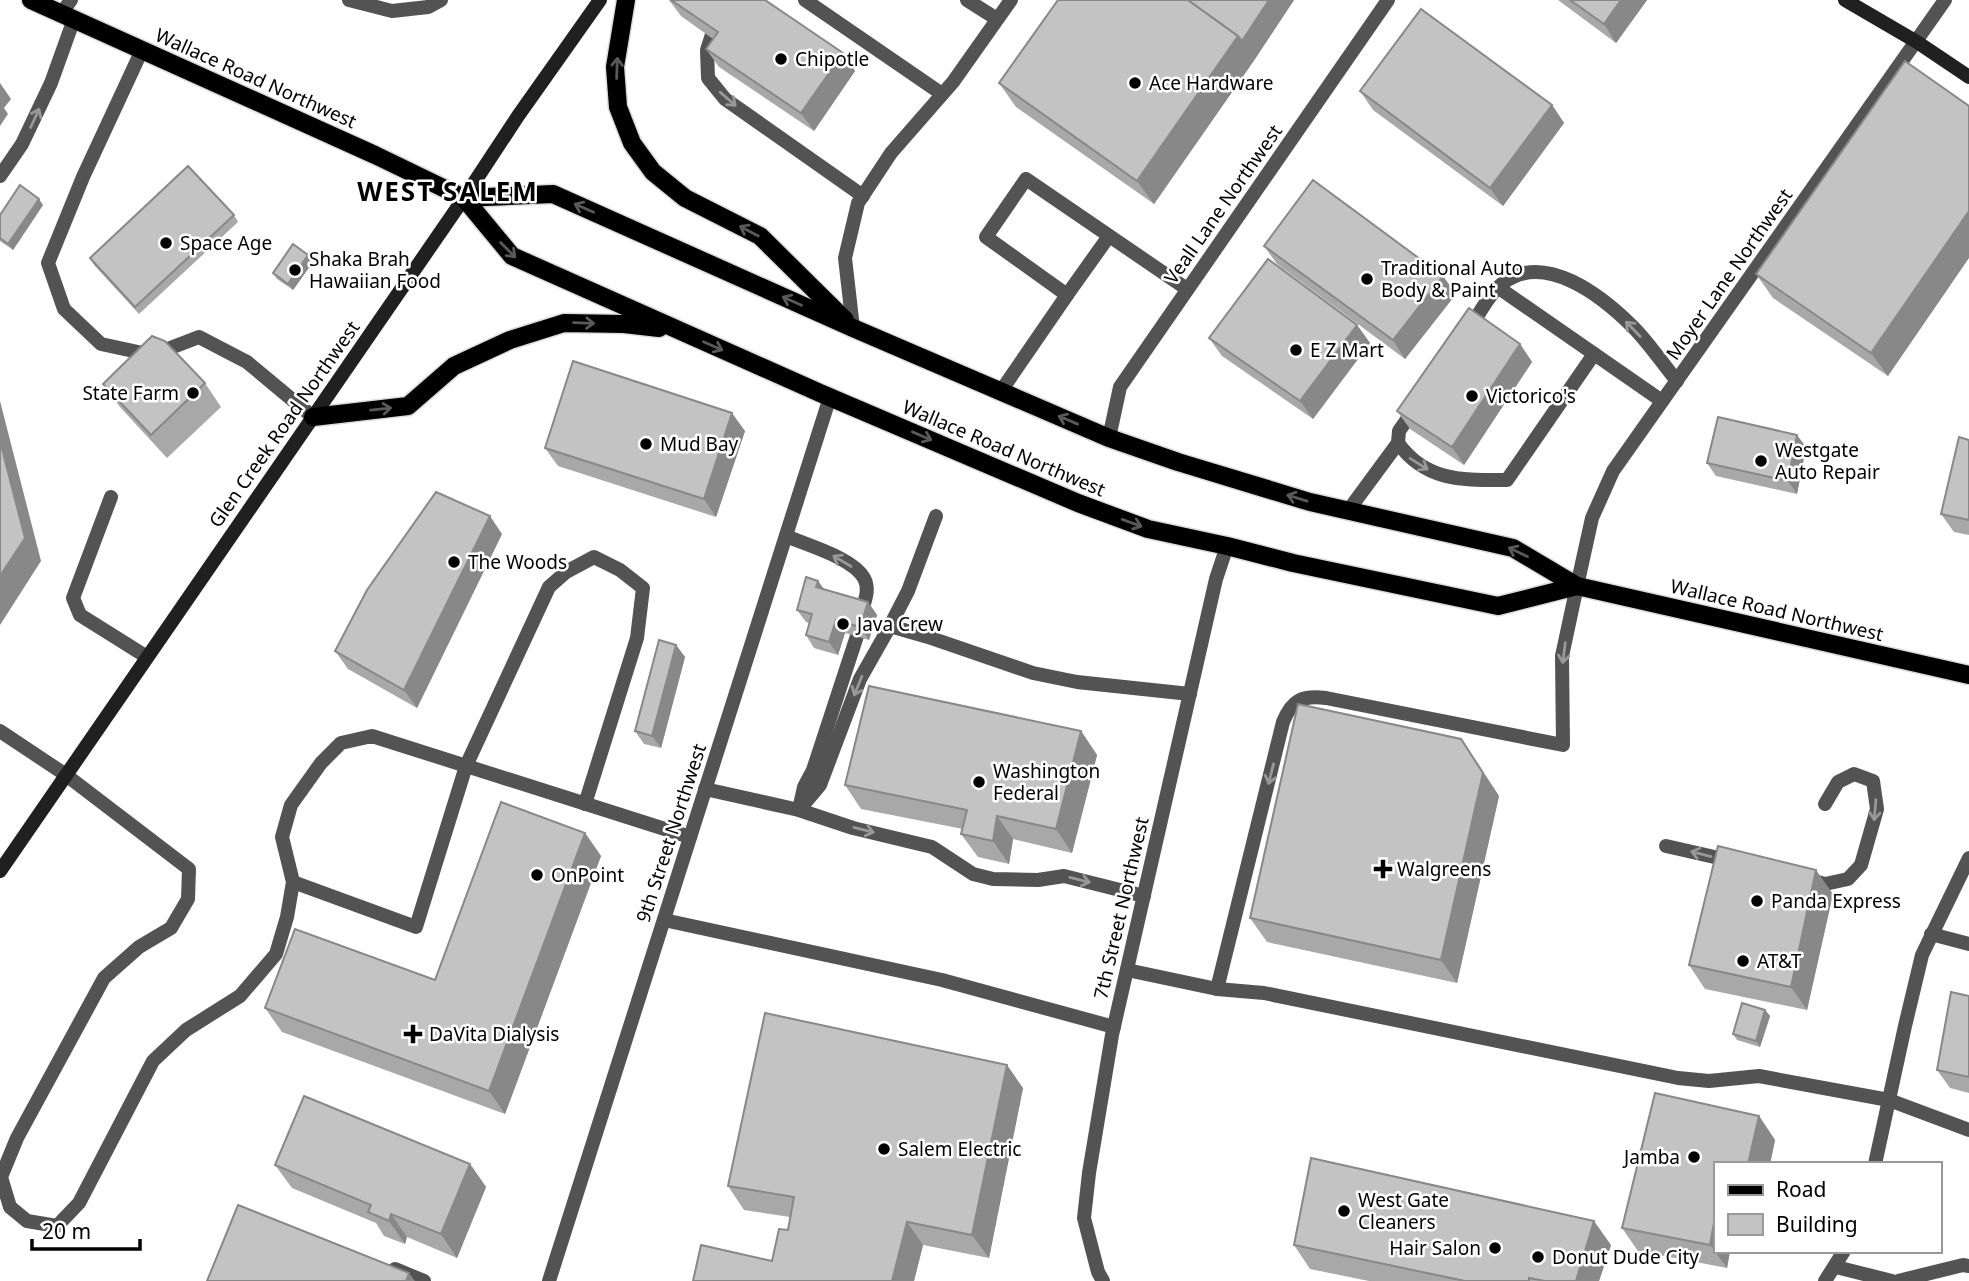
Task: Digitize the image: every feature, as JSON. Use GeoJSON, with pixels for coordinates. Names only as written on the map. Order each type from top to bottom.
{"type":"FeatureCollection","features":[{"type":"Feature","properties":{"kind":"main road","name":"Wallace Road Northwest"},"geometry":{"type":"LineString","coordinates":[[30,0],[69,11],[142,50],[376,155],[464,198],[512,256],[1078,503],[1148,528],[1293,563],[1498,606],[1577,586]]}},
{"type":"Feature","properties":{"kind":"main road","name":"Glen Creek Road Northwest"},"geometry":{"type":"LineString","coordinates":[[0,871],[600,0]]}},
{"type":"Feature","properties":{"kind":"main road"},"geometry":{"type":"LineString","coordinates":[[626,0],[615,67],[618,107],[632,143],[653,172],[685,198],[760,236],[853,328]]}},
{"type":"Feature","properties":{"kind":"main road"},"geometry":{"type":"LineString","coordinates":[[1845,0],[1917,42],[1969,77]]}},
{"type":"Feature","properties":{"kind":"main road","name":"Wallace Road Northwest"},"geometry":{"type":"LineString","coordinates":[[464,198],[553,194],[853,328],[1109,438],[1178,462],[1310,502],[1513,548],[1577,586],[1969,675]]}},
{"type":"Feature","properties":{"kind":"main road"},"geometry":{"type":"LineString","coordinates":[[313,417],[408,406],[454,366],[510,340],[564,323],[624,324],[676,329]]}},
{"type":"Feature","properties":{"kind":"street"},"geometry":{"type":"LineString","coordinates":[[349,0],[392,11],[428,7],[441,0]]}},
{"type":"Feature","properties":{"kind":"street"},"geometry":{"type":"LineString","coordinates":[[737,0],[725,11],[714,28],[708,50],[708,78],[725,99],[863,196]]}},
{"type":"Feature","properties":{"kind":"street"},"geometry":{"type":"LineString","coordinates":[[805,0],[942,94]]}},
{"type":"Feature","properties":{"kind":"street"},"geometry":{"type":"LineString","coordinates":[[967,0],[997,19]]}},
{"type":"Feature","properties":{"kind":"street"},"geometry":{"type":"LineString","coordinates":[[853,328],[845,258],[858,203],[891,153],[953,82],[1011,0]]}},
{"type":"Feature","properties":{"kind":"street","name":"Veall Lane Northwest"},"geometry":{"type":"LineString","coordinates":[[1109,438],[1120,387],[1388,0]]}},
{"type":"Feature","properties":{"kind":"street","name":"Moyer Lane Northwest"},"geometry":{"type":"LineString","coordinates":[[1217,989],[1283,722],[1289,708],[1297,701],[1309,696],[1325,698],[1563,745],[1562,656],[1592,518],[1613,471],[1945,0]]}},
{"type":"Feature","properties":{"kind":"street"},"geometry":{"type":"LineString","coordinates":[[0,176],[22,144],[51,83],[69,11]]}},
{"type":"Feature","properties":{"kind":"street"},"geometry":{"type":"LineString","coordinates":[[142,50],[83,177],[48,263],[64,309],[100,344],[152,355],[199,337],[247,362],[313,417]]}},
{"type":"Feature","properties":{"kind":"street"},"geometry":{"type":"LineString","coordinates":[[1067,295],[986,237],[1026,179],[1187,289]]}},
{"type":"Feature","properties":{"kind":"street"},"geometry":{"type":"LineString","coordinates":[[1001,391],[1109,236]]}},
{"type":"Feature","properties":{"kind":"street"},"geometry":{"type":"LineString","coordinates":[[1460,343],[1503,283],[1530,271],[1557,274],[1594,295],[1633,327],[1676,381]]}},
{"type":"Feature","properties":{"kind":"street"},"geometry":{"type":"LineString","coordinates":[[1499,288],[1662,401]]}},
{"type":"Feature","properties":{"kind":"street"},"geometry":{"type":"LineString","coordinates":[[1398,443],[1408,457],[1435,474],[1469,480],[1507,480],[1594,354]]}},
{"type":"Feature","properties":{"kind":"street","name":"9th Street Northwest"},"geometry":{"type":"LineString","coordinates":[[549,1281],[830,397]]}},
{"type":"Feature","properties":{"kind":"street"},"geometry":{"type":"LineString","coordinates":[[1348,511],[1398,443],[1399,431],[1422,398]]}},
{"type":"Feature","properties":{"kind":"street"},"geometry":{"type":"LineString","coordinates":[[111,497],[73,598],[80,615],[147,657]]}},
{"type":"Feature","properties":{"kind":"street"},"geometry":{"type":"LineString","coordinates":[[799,810],[820,785],[860,679],[908,590],[936,516]]}},
{"type":"Feature","properties":{"kind":"street"},"geometry":{"type":"LineString","coordinates":[[786,536],[845,560],[864,578],[867,592],[862,611]]}},
{"type":"Feature","properties":{"kind":"street","name":"7th Street Northwest"},"geometry":{"type":"LineString","coordinates":[[1103,1281],[1098,1272],[1084,1217],[1089,1172],[1114,1027],[1216,579],[1227,546]]}},
{"type":"Feature","properties":{"kind":"street"},"geometry":{"type":"LineString","coordinates":[[293,882],[416,927],[466,766],[549,587],[565,572],[594,557],[620,570],[643,588],[637,638],[585,804]]}},
{"type":"Feature","properties":{"kind":"street"},"geometry":{"type":"LineString","coordinates":[[890,626],[1033,673],[1077,682],[1190,694]]}},
{"type":"Feature","properties":{"kind":"street"},"geometry":{"type":"LineString","coordinates":[[799,810],[804,787],[813,770],[856,636]]}},
{"type":"Feature","properties":{"kind":"street"},"geometry":{"type":"LineString","coordinates":[[0,731],[66,775],[189,869],[187,899],[171,928],[139,947],[104,978],[17,1138],[1,1177],[10,1207],[27,1221],[57,1226],[79,1203],[153,1061],[186,1030],[240,996],[276,954],[287,917],[293,882],[282,837],[291,805],[321,763],[341,743],[372,736],[690,837]]}},
{"type":"Feature","properties":{"kind":"street"},"geometry":{"type":"LineString","coordinates":[[1799,878],[1825,884],[1848,878],[1861,865],[1877,809],[1873,782],[1854,774],[1839,782],[1825,804]]}},
{"type":"Feature","properties":{"kind":"street"},"geometry":{"type":"LineString","coordinates":[[705,789],[799,810],[853,828],[932,847],[973,874],[993,879],[1038,880],[1064,876],[1144,896]]}},
{"type":"Feature","properties":{"kind":"street"},"geometry":{"type":"LineString","coordinates":[[1666,846],[1746,865]]}},
{"type":"Feature","properties":{"kind":"street"},"geometry":{"type":"LineString","coordinates":[[1875,1162],[1923,955],[1969,858]]}},
{"type":"Feature","properties":{"kind":"street"},"geometry":{"type":"LineString","coordinates":[[664,920],[942,980],[1114,1027]]}},
{"type":"Feature","properties":{"kind":"street"},"geometry":{"type":"LineString","coordinates":[[1931,934],[1969,944]]}},
{"type":"Feature","properties":{"kind":"street"},"geometry":{"type":"LineString","coordinates":[[1127,970],[1217,989],[1264,993],[1678,1078],[1709,1081],[1759,1076],[1889,1100],[1969,1130]]}},
{"type":"Feature","properties":{"kind":"street"},"geometry":{"type":"LineString","coordinates":[[1825,1281],[1843,1253]]}},
{"type":"Feature","properties":{"kind":"street"},"geometry":{"type":"LineString","coordinates":[[386,1265],[424,1281]]}},
{"type":"Feature","properties":{"kind":"street"},"geometry":{"type":"LineString","coordinates":[[1898,1281],[1969,1266]]}},
{"type":"Feature","properties":{"kind":"street"},"geometry":{"type":"LineString","coordinates":[[1836,1267],[1892,1281]]}},
{"type":"Feature","properties":{"kind":"building","name":"Chipotle"},"geometry":{"type":"Polygon","coordinates":[[[671,0],[765,0],[843,53],[801,113],[706,49],[718,32],[671,0]]]}},
{"type":"Feature","properties":{"kind":"building","name":"Ace Hardware"},"geometry":{"type":"Polygon","coordinates":[[[1058,0],[1188,0],[1238,36],[1137,181],[999,83],[1058,0]]]}},
{"type":"Feature","properties":{"kind":"building"},"geometry":{"type":"Polygon","coordinates":[[[1188,0],[1269,0],[1242,41],[1188,0]]]}},
{"type":"Feature","properties":{"kind":"building"},"geometry":{"type":"Polygon","coordinates":[[[1570,0],[1621,0],[1604,24],[1570,0]]]}},
{"type":"Feature","properties":{"kind":"building"},"geometry":{"type":"Polygon","coordinates":[[[1421,9],[1552,105],[1490,188],[1360,91],[1421,9]]]}},
{"type":"Feature","properties":{"kind":"building"},"geometry":{"type":"Polygon","coordinates":[[[1905,61],[1969,106],[1969,211],[1871,353],[1756,274],[1905,61]]]}},
{"type":"Feature","properties":{"kind":"building","name":"Space Age"},"geometry":{"type":"Polygon","coordinates":[[[188,166],[234,215],[135,307],[90,258],[188,166]]]}},
{"type":"Feature","properties":{"kind":"building","name":"Traditional Auto Body & Paint"},"geometry":{"type":"Polygon","coordinates":[[[1313,180],[1443,276],[1393,340],[1264,246],[1313,180]]]}},
{"type":"Feature","properties":{"kind":"building"},"geometry":{"type":"Polygon","coordinates":[[[20,185],[39,199],[8,244],[0,238],[0,215],[20,185]]]}},
{"type":"Feature","properties":{"kind":"building"},"geometry":{"type":"Polygon","coordinates":[[[293,244],[308,255],[288,284],[273,273],[293,244]]]}},
{"type":"Feature","properties":{"kind":"building","name":"E Z Mart"},"geometry":{"type":"Polygon","coordinates":[[[1268,259],[1357,325],[1300,401],[1209,338],[1268,259]]]}},
{"type":"Feature","properties":{"kind":"building","name":"Victorico's"},"geometry":{"type":"Polygon","coordinates":[[[1469,308],[1520,344],[1452,447],[1397,411],[1469,308]]]}},
{"type":"Feature","properties":{"kind":"building"},"geometry":{"type":"Polygon","coordinates":[[[152,336],[165,341],[205,383],[151,435],[103,384],[152,336]]]}},
{"type":"Feature","properties":{"kind":"building"},"geometry":{"type":"Polygon","coordinates":[[[573,361],[732,413],[704,499],[545,448],[573,361]]]}},
{"type":"Feature","properties":{"kind":"building","name":"Westgate Auto Repair"},"geometry":{"type":"Polygon","coordinates":[[[1718,417],[1797,435],[1788,481],[1707,463],[1718,417]]]}},
{"type":"Feature","properties":{"kind":"building"},"geometry":{"type":"Polygon","coordinates":[[[1959,437],[1969,440],[1969,520],[1941,514],[1959,437]]]}},
{"type":"Feature","properties":{"kind":"building"},"geometry":{"type":"Polygon","coordinates":[[[0,441],[25,538],[0,576],[0,441]]]}},
{"type":"Feature","properties":{"kind":"building"},"geometry":{"type":"Polygon","coordinates":[[[436,492],[490,516],[404,690],[335,651],[367,590],[436,492]]]}},
{"type":"Feature","properties":{"kind":"building"},"geometry":{"type":"Polygon","coordinates":[[[806,577],[818,581],[816,587],[868,602],[860,627],[836,620],[829,642],[806,635],[812,614],[797,610],[806,577]]]}},
{"type":"Feature","properties":{"kind":"building"},"geometry":{"type":"Polygon","coordinates":[[[659,640],[676,645],[652,736],[635,731],[659,640]]]}},
{"type":"Feature","properties":{"kind":"building","name":"Washington Federal"},"geometry":{"type":"Polygon","coordinates":[[[869,686],[1081,731],[1056,829],[997,816],[993,841],[961,834],[967,810],[845,785],[869,686]]]}},
{"type":"Feature","properties":{"kind":"building","name":"Walgreens"},"geometry":{"type":"Polygon","coordinates":[[[1298,704],[1461,739],[1483,773],[1441,960],[1250,918],[1298,704]]]}},
{"type":"Feature","properties":{"kind":"building"},"geometry":{"type":"Polygon","coordinates":[[[501,802],[585,833],[489,1091],[265,1008],[295,929],[435,980],[501,802]]]}},
{"type":"Feature","properties":{"kind":"building"},"geometry":{"type":"Polygon","coordinates":[[[1718,846],[1816,870],[1791,987],[1689,965],[1718,846]]]}},
{"type":"Feature","properties":{"kind":"building"},"geometry":{"type":"Polygon","coordinates":[[[1951,992],[1969,996],[1969,1077],[1937,1070],[1951,992]]]}},
{"type":"Feature","properties":{"kind":"building"},"geometry":{"type":"Polygon","coordinates":[[[1742,1003],[1765,1010],[1756,1041],[1733,1034],[1742,1003]]]}},
{"type":"Feature","properties":{"kind":"building","name":"Salem Electric"},"geometry":{"type":"Polygon","coordinates":[[[765,1013],[1007,1065],[972,1235],[907,1222],[892,1281],[693,1281],[701,1245],[772,1261],[779,1229],[788,1230],[794,1197],[728,1186],[765,1013]]]}},
{"type":"Feature","properties":{"kind":"building"},"geometry":{"type":"Polygon","coordinates":[[[1655,1093],[1759,1116],[1748,1162],[1714,1162],[1714,1223],[1710,1245],[1622,1228],[1655,1093]]]}},
{"type":"Feature","properties":{"kind":"building"},"geometry":{"type":"Polygon","coordinates":[[[304,1096],[470,1164],[441,1234],[391,1214],[389,1221],[368,1212],[371,1205],[275,1165],[304,1096]]]}},
{"type":"Feature","properties":{"kind":"building"},"geometry":{"type":"Polygon","coordinates":[[[1311,1158],[1594,1221],[1576,1281],[1529,1278],[1529,1281],[1465,1281],[1294,1245],[1311,1158]]]}},
{"type":"Feature","properties":{"kind":"building"},"geometry":{"type":"Polygon","coordinates":[[[238,1205],[409,1273],[406,1281],[207,1281],[238,1205]]]}},
{"type":"Feature","properties":{"kind":"place","name":"Chipotle"},"geometry":{"type":"Point","coordinates":[781,59]}},
{"type":"Feature","properties":{"kind":"place","name":"Ace Hardware"},"geometry":{"type":"Point","coordinates":[1135,83]}},
{"type":"Feature","properties":{"kind":"place","name":"Space Age"},"geometry":{"type":"Point","coordinates":[166,243]}},
{"type":"Feature","properties":{"kind":"place","name":"Shaka Brah Hawaiian Food"},"geometry":{"type":"Point","coordinates":[295,270]}},
{"type":"Feature","properties":{"kind":"place","name":"Traditional Auto Body & Paint"},"geometry":{"type":"Point","coordinates":[1367,279]}},
{"type":"Feature","properties":{"kind":"place","name":"E Z Mart"},"geometry":{"type":"Point","coordinates":[1296,350]}},
{"type":"Feature","properties":{"kind":"place","name":"State Farm"},"geometry":{"type":"Point","coordinates":[193,393]}},
{"type":"Feature","properties":{"kind":"place","name":"Victorico's"},"geometry":{"type":"Point","coordinates":[1472,396]}},
{"type":"Feature","properties":{"kind":"place","name":"Mud Bay"},"geometry":{"type":"Point","coordinates":[646,444]}},
{"type":"Feature","properties":{"kind":"place","name":"Westgate Auto Repair"},"geometry":{"type":"Point","coordinates":[1761,461]}},
{"type":"Feature","properties":{"kind":"place","name":"The Woods"},"geometry":{"type":"Point","coordinates":[454,562]}},
{"type":"Feature","properties":{"kind":"place","name":"Java Crew"},"geometry":{"type":"Point","coordinates":[843,624]}},
{"type":"Feature","properties":{"kind":"place","name":"Washington Federal"},"geometry":{"type":"Point","coordinates":[979,782]}},
{"type":"Feature","properties":{"kind":"place","name":"Walgreens"},"geometry":{"type":"Point","coordinates":[1383,869]}},
{"type":"Feature","properties":{"kind":"place","name":"OnPoint"},"geometry":{"type":"Point","coordinates":[537,875]}},
{"type":"Feature","properties":{"kind":"place","name":"Panda Express"},"geometry":{"type":"Point","coordinates":[1757,901]}},
{"type":"Feature","properties":{"kind":"place","name":"AT&T"},"geometry":{"type":"Point","coordinates":[1743,961]}},
{"type":"Feature","properties":{"kind":"place","name":"DaVita Dialysis"},"geometry":{"type":"Point","coordinates":[413,1034]}},
{"type":"Feature","properties":{"kind":"place","name":"Salem Electric"},"geometry":{"type":"Point","coordinates":[884,1149]}},
{"type":"Feature","properties":{"kind":"place","name":"Jamba"},"geometry":{"type":"Point","coordinates":[1694,1157]}},
{"type":"Feature","properties":{"kind":"place","name":"West Gate Cleaners"},"geometry":{"type":"Point","coordinates":[1344,1211]}},
{"type":"Feature","properties":{"kind":"place","name":"Hair Salon"},"geometry":{"type":"Point","coordinates":[1495,1248]}},
{"type":"Feature","properties":{"kind":"place","name":"Donut Dude City"},"geometry":{"type":"Point","coordinates":[1538,1257]}},
{"type":"Feature","properties":{"kind":"district","name":"WEST SALEM"},"geometry":{"type":"Point","coordinates":[448,192]}}]}
